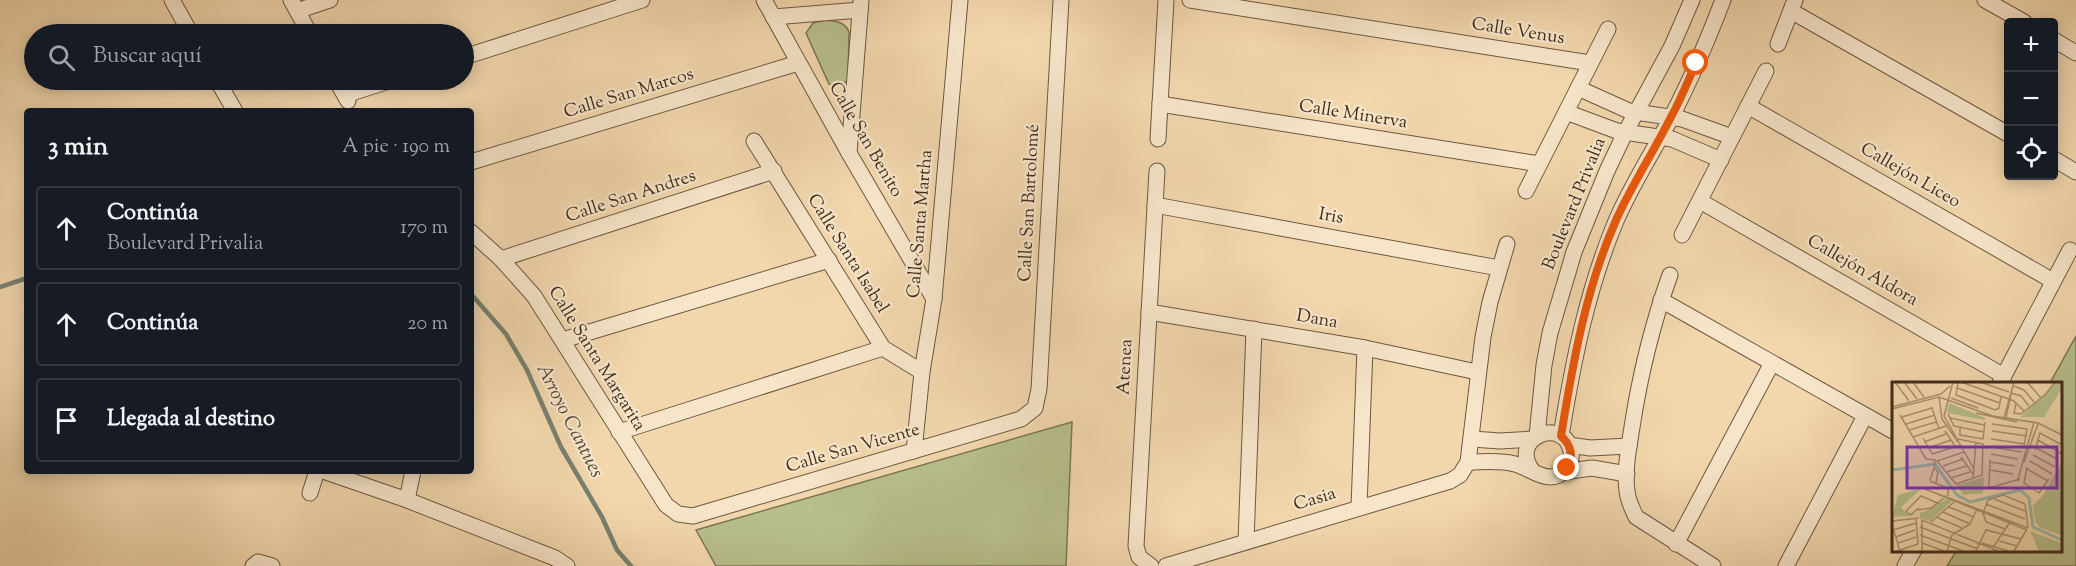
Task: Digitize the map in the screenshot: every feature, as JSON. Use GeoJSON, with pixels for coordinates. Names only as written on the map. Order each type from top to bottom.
{"type":"FeatureCollection","features":[{"type":"Feature","properties":{"kind":"street"},"geometry":{"type":"LineString","coordinates":[[172,0],[185,24]]}},
{"type":"Feature","properties":{"kind":"street"},"geometry":{"type":"LineString","coordinates":[[304,24],[294,5],[330,0]]}},
{"type":"Feature","properties":{"kind":"street"},"geometry":{"type":"LineString","coordinates":[[474,54],[642,0]]}},
{"type":"Feature","properties":{"kind":"street","name":"Calle San Benito"},"geometry":{"type":"LineString","coordinates":[[764,0],[934,299]]}},
{"type":"Feature","properties":{"kind":"street","name":"Calle Santa Martha"},"geometry":{"type":"LineString","coordinates":[[914,451],[922,372],[934,299],[960,0]]}},
{"type":"Feature","properties":{"kind":"street","name":"Calle San Bartolomé"},"geometry":{"type":"LineString","coordinates":[[1035,408],[1039,390],[1061,0]]}},
{"type":"Feature","properties":{"kind":"street"},"geometry":{"type":"LineString","coordinates":[[1158,139],[1166,0]]}},
{"type":"Feature","properties":{"kind":"street","name":"Calle Venus"},"geometry":{"type":"LineString","coordinates":[[1190,0],[1590,63]]}},
{"type":"Feature","properties":{"kind":"street","name":"Boulevard Privalia"},"geometry":{"type":"LineString","coordinates":[[1535,437],[1544,365],[1558,303],[1588,214],[1625,133],[1672,46],[1692,0]]}},
{"type":"Feature","properties":{"kind":"street"},"geometry":{"type":"LineString","coordinates":[[1563,472],[1570,463],[1571,451],[1565,440],[1572,368],[1583,318],[1600,264],[1625,201],[1671,117],[1723,0]]}},
{"type":"Feature","properties":{"kind":"street"},"geometry":{"type":"LineString","coordinates":[[1985,0],[2017,18]]}},
{"type":"Feature","properties":{"kind":"street"},"geometry":{"type":"LineString","coordinates":[[773,17],[860,5],[849,153]]}},
{"type":"Feature","properties":{"kind":"street"},"geometry":{"type":"LineString","coordinates":[[1778,44],[1793,5],[2004,132]]}},
{"type":"Feature","properties":{"kind":"street"},"geometry":{"type":"LineString","coordinates":[[1526,191],[1608,29]]}},
{"type":"Feature","properties":{"kind":"street"},"geometry":{"type":"LineString","coordinates":[[2058,42],[2076,53]]}},
{"type":"Feature","properties":{"kind":"street","name":"Calle San Marcos"},"geometry":{"type":"LineString","coordinates":[[474,161],[798,63]]}},
{"type":"Feature","properties":{"kind":"street"},"geometry":{"type":"LineString","coordinates":[[1682,235],[1766,71]]}},
{"type":"Feature","properties":{"kind":"street"},"geometry":{"type":"LineString","coordinates":[[1578,88],[1622,109],[1693,122],[1732,137]]}},
{"type":"Feature","properties":{"kind":"street"},"geometry":{"type":"LineString","coordinates":[[223,90],[233,108]]}},
{"type":"Feature","properties":{"kind":"street"},"geometry":{"type":"LineString","coordinates":[[342,90],[346,98],[366,90]]}},
{"type":"Feature","properties":{"kind":"street","name":"Calle Minerva"},"geometry":{"type":"LineString","coordinates":[[1160,104],[1539,164]]}},
{"type":"Feature","properties":{"kind":"street","name":"Callejón Liceo"},"geometry":{"type":"LineString","coordinates":[[1748,106],[2053,281]]}},
{"type":"Feature","properties":{"kind":"street"},"geometry":{"type":"LineString","coordinates":[[1566,111],[1625,133],[1660,136],[1683,142],[1721,159]]}},
{"type":"Feature","properties":{"kind":"street","name":"Calle Santa Isabel"},"geometry":{"type":"LineString","coordinates":[[754,141],[883,348],[922,372]]}},
{"type":"Feature","properties":{"kind":"street"},"geometry":{"type":"LineString","coordinates":[[2058,161],[2076,172]]}},
{"type":"Feature","properties":{"kind":"street","name":"Calle San Andres"},"geometry":{"type":"LineString","coordinates":[[501,259],[774,171]]}},
{"type":"Feature","properties":{"kind":"street","name":"Atenea"},"geometry":{"type":"LineString","coordinates":[[1148,564],[1139,557],[1136,546],[1157,171]]}},
{"type":"Feature","properties":{"kind":"street","name":"Callejón Aldora"},"geometry":{"type":"LineString","coordinates":[[1700,201],[2002,380]]}},
{"type":"Feature","properties":{"kind":"street","name":"Iris"},"geometry":{"type":"LineString","coordinates":[[1155,206],[1499,268]]}},
{"type":"Feature","properties":{"kind":"street","name":"Calle Santa Margarita"},"geometry":{"type":"LineString","coordinates":[[474,235],[501,259],[534,296],[666,505],[678,514]]}},
{"type":"Feature","properties":{"kind":"street"},"geometry":{"type":"LineString","coordinates":[[1507,244],[1490,302],[1477,372],[1468,462],[1511,463],[1532,470]]}},
{"type":"Feature","properties":{"kind":"street"},"geometry":{"type":"LineString","coordinates":[[2002,380],[2070,250]]}},
{"type":"Feature","properties":{"kind":"street"},"geometry":{"type":"LineString","coordinates":[[563,340],[829,261]]}},
{"type":"Feature","properties":{"kind":"street"},"geometry":{"type":"LineString","coordinates":[[1670,275],[1644,358],[1629,446],[1627,474],[1629,504],[1636,517],[1713,566]]}},
{"type":"Feature","properties":{"kind":"street"},"geometry":{"type":"LineString","coordinates":[[1661,300],[1892,430]]}},
{"type":"Feature","properties":{"kind":"street","name":"Dana"},"geometry":{"type":"LineString","coordinates":[[1149,312],[1365,348],[1477,372]]}},
{"type":"Feature","properties":{"kind":"street"},"geometry":{"type":"LineString","coordinates":[[1246,541],[1254,329]]}},
{"type":"Feature","properties":{"kind":"street"},"geometry":{"type":"LineString","coordinates":[[618,432],[883,348]]}},
{"type":"Feature","properties":{"kind":"street"},"geometry":{"type":"LineString","coordinates":[[1359,507],[1365,348]]}},
{"type":"Feature","properties":{"kind":"street"},"geometry":{"type":"LineString","coordinates":[[1676,544],[1772,363]]}},
{"type":"Feature","properties":{"kind":"street","name":"Calle San Vicente"},"geometry":{"type":"LineString","coordinates":[[678,514],[693,516],[914,451],[1021,419],[1035,408]]}},
{"type":"Feature","properties":{"kind":"street"},"geometry":{"type":"LineString","coordinates":[[1786,566],[1865,416]]}},
{"type":"Feature","properties":{"kind":"street"},"geometry":{"type":"LineString","coordinates":[[1472,439],[1500,441],[1535,437],[1549,432],[1590,448],[1629,446]]}},
{"type":"Feature","properties":{"kind":"street"},"geometry":{"type":"LineString","coordinates":[[1535,437],[1527,451],[1528,465],[1539,475],[1556,476],[1563,472],[1592,468],[1627,474]]}},
{"type":"Feature","properties":{"kind":"street","name":"Casia"},"geometry":{"type":"LineString","coordinates":[[1166,566],[1450,481],[1460,475],[1468,462]]}},
{"type":"Feature","properties":{"kind":"street"},"geometry":{"type":"LineString","coordinates":[[310,493],[316,474]]}},
{"type":"Feature","properties":{"kind":"street"},"geometry":{"type":"LineString","coordinates":[[332,474],[406,500],[555,558],[567,566]]}},
{"type":"Feature","properties":{"kind":"street"},"geometry":{"type":"LineString","coordinates":[[406,500],[412,474]]}},
{"type":"Feature","properties":{"kind":"street"},"geometry":{"type":"LineString","coordinates":[[1905,566],[1913,551]]}},
{"type":"Feature","properties":{"kind":"street"},"geometry":{"type":"LineString","coordinates":[[255,564],[260,562],[272,566]]}},
{"type":"Feature","properties":{"kind":"green space"},"geometry":{"type":"Polygon","coordinates":[[[825,20],[842,24],[849,32],[848,79],[840,85],[829,84],[806,33],[813,23],[825,20]]]}},
{"type":"Feature","properties":{"kind":"green space"},"geometry":{"type":"Polygon","coordinates":[[[2076,336],[2076,566],[1947,566],[1956,551],[2061,551],[2061,382],[2051,382],[2076,336]]]}},
{"type":"Feature","properties":{"kind":"green space"},"geometry":{"type":"Polygon","coordinates":[[[1072,422],[1066,566],[716,566],[696,530],[1072,422]]]}},
{"type":"Feature","properties":{"kind":"waterway","name":"Arroyo Cantues"},"geometry":{"type":"LineString","coordinates":[[0,287],[24,279]]}},
{"type":"Feature","properties":{"kind":"waterway","name":"Arroyo Cantues"},"geometry":{"type":"LineString","coordinates":[[474,297],[506,334],[527,370],[561,447],[602,517],[617,550],[631,566]]}},
{"type":"Feature","properties":{"kind":"route"},"geometry":{"type":"LineString","coordinates":[[1567,468],[1571,451],[1566,440],[1561,436],[1572,368],[1586,309],[1604,252],[1616,220],[1671,117],[1696,63]]}}]}
